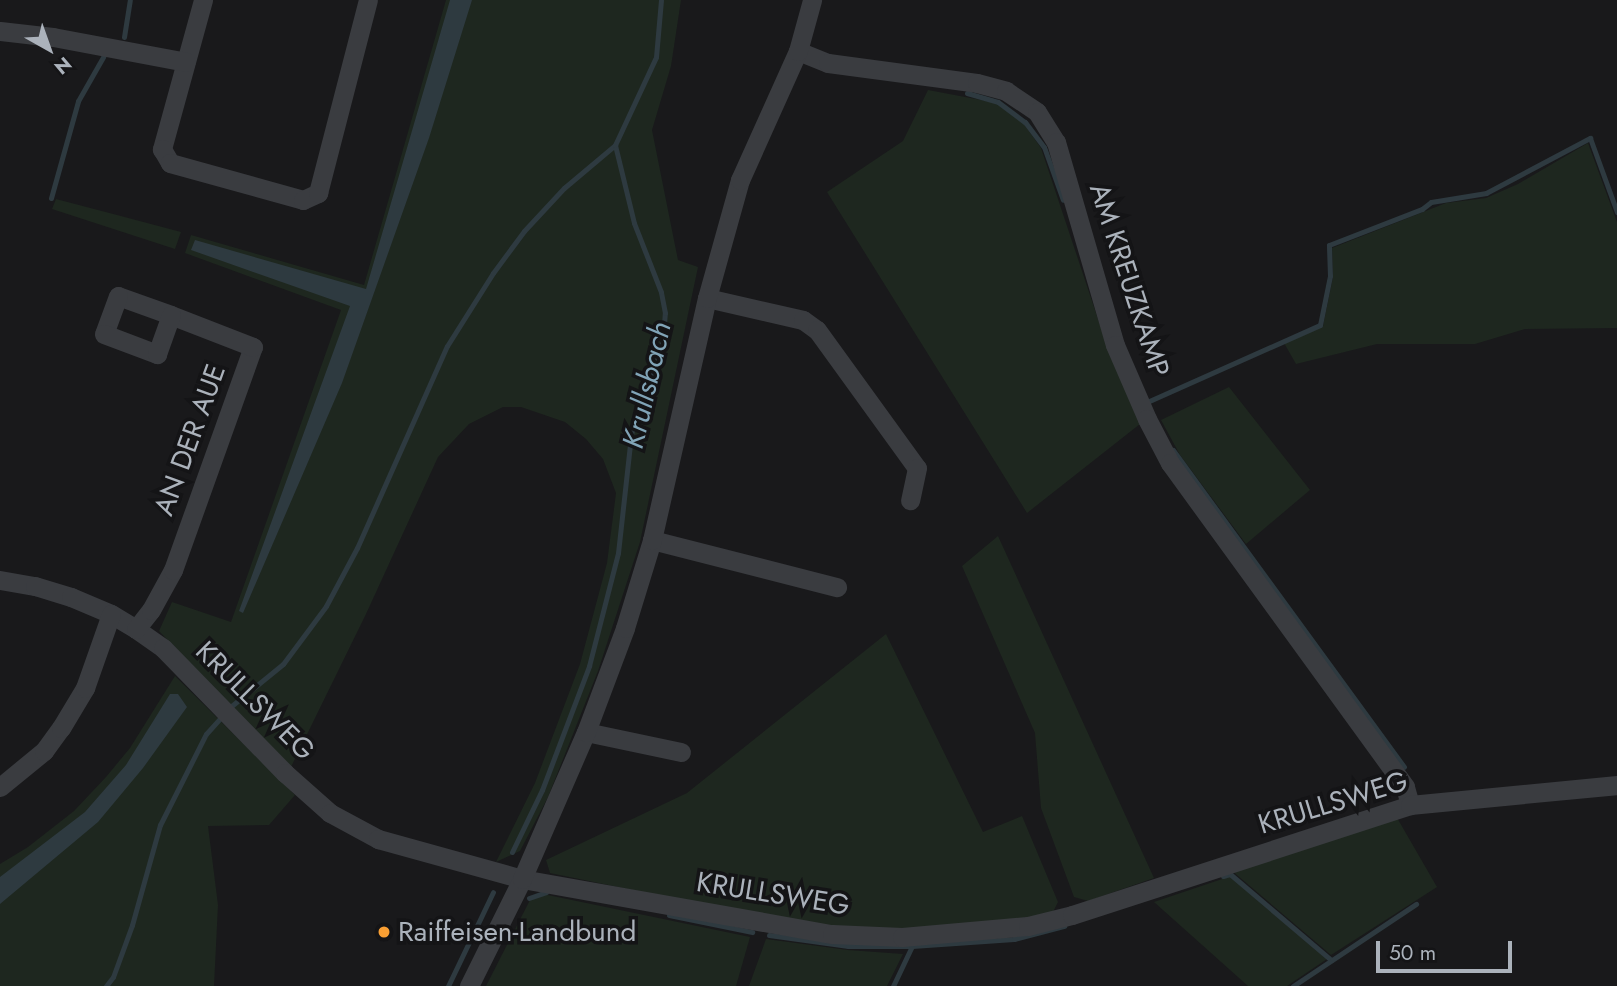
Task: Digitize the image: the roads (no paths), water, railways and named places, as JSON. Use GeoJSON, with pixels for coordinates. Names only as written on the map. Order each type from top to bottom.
{"type":"FeatureCollection","features":[{"type":"Feature","properties":{"kind":"street"},"geometry":{"type":"LineString","coordinates":[[203,0],[162,149],[170,163],[303,201],[318,194],[368,0]]}},
{"type":"Feature","properties":{"kind":"street"},"geometry":{"type":"LineString","coordinates":[[470,986],[522,879],[586,732],[625,628],[652,540],[707,298],[740,180],[798,51],[812,0]]}},
{"type":"Feature","properties":{"kind":"street"},"geometry":{"type":"LineString","coordinates":[[0,31],[53,37],[186,62]]}},
{"type":"Feature","properties":{"kind":"street","name":"AM KREUZKAMP"},"geometry":{"type":"LineString","coordinates":[[798,51],[828,63],[976,83],[1006,91],[1037,112],[1056,142],[1115,345],[1170,463],[1405,787],[1410,805]]}},
{"type":"Feature","properties":{"kind":"street"},"geometry":{"type":"LineString","coordinates":[[707,298],[803,320],[817,330],[917,468],[910,500]]}},
{"type":"Feature","properties":{"kind":"street","name":"AN DER AUE"},"geometry":{"type":"LineString","coordinates":[[136,629],[151,610],[173,570],[253,347],[172,315]]}},
{"type":"Feature","properties":{"kind":"street"},"geometry":{"type":"LineString","coordinates":[[652,540],[837,586]]}},
{"type":"Feature","properties":{"kind":"street","name":"KRULLSWEG"},"geometry":{"type":"LineString","coordinates":[[0,580],[35,586],[111,614],[136,629],[163,648],[330,813],[378,839],[522,879],[832,934],[916,936],[1028,926],[1072,915],[1410,805],[1617,785]]}},
{"type":"Feature","properties":{"kind":"street"},"geometry":{"type":"LineString","coordinates":[[0,787],[44,751],[61,728],[85,688],[111,614]]}},
{"type":"Feature","properties":{"kind":"street"},"geometry":{"type":"LineString","coordinates":[[586,732],[681,752]]}},
{"type":"Feature","properties":{"kind":"waterway"},"geometry":{"type":"LineString","coordinates":[[124,37],[130,0]]}},
{"type":"Feature","properties":{"kind":"waterway","name":"Krullsbach"},"geometry":{"type":"LineString","coordinates":[[512,852],[542,790],[589,666],[618,553],[631,435],[638,401],[652,376],[663,339],[665,313],[661,292],[634,223],[615,145],[656,57],[661,0]]}},
{"type":"Feature","properties":{"kind":"waterway"},"geometry":{"type":"LineString","coordinates":[[51,198],[78,101],[103,57]]}},
{"type":"Feature","properties":{"kind":"waterway"},"geometry":{"type":"LineString","coordinates":[[967,93],[998,102],[1025,122],[1044,147],[1063,200]]}},
{"type":"Feature","properties":{"kind":"waterway"},"geometry":{"type":"LineString","coordinates":[[1147,402],[1320,325],[1330,276],[1329,245],[1422,209],[1431,202],[1486,193],[1590,138],[1617,212]]}},
{"type":"Feature","properties":{"kind":"waterway"},"geometry":{"type":"LineString","coordinates":[[229,708],[283,664],[326,606],[357,548],[447,346],[493,273],[524,231],[564,188],[615,145]]}},
{"type":"Feature","properties":{"kind":"waterway"},"geometry":{"type":"LineString","coordinates":[[1173,450],[1404,767]]}},
{"type":"Feature","properties":{"kind":"waterway"},"geometry":{"type":"LineString","coordinates":[[106,986],[113,977],[132,925],[160,825],[206,734],[223,715]]}},
{"type":"Feature","properties":{"kind":"waterway"},"geometry":{"type":"LineString","coordinates":[[1223,876],[1230,874],[1331,960]]}},
{"type":"Feature","properties":{"kind":"waterway"},"geometry":{"type":"LineString","coordinates":[[448,986],[493,892]]}},
{"type":"Feature","properties":{"kind":"waterway"},"geometry":{"type":"LineString","coordinates":[[529,898],[546,892]]}},
{"type":"Feature","properties":{"kind":"waterway"},"geometry":{"type":"LineString","coordinates":[[1293,986],[1416,904]]}},
{"type":"Feature","properties":{"kind":"waterway"},"geometry":{"type":"LineString","coordinates":[[669,915],[752,932]]}},
{"type":"Feature","properties":{"kind":"waterway"},"geometry":{"type":"LineString","coordinates":[[769,935],[848,946],[912,946],[1014,939],[1064,926]]}},
{"type":"Feature","properties":{"kind":"waterway"},"geometry":{"type":"LineString","coordinates":[[893,986],[912,946]]}},
{"type":"Feature","properties":{"kind":"place","name":"Raiffeisen-Landbund"},"geometry":{"type":"Point","coordinates":[384,932]}}]}
